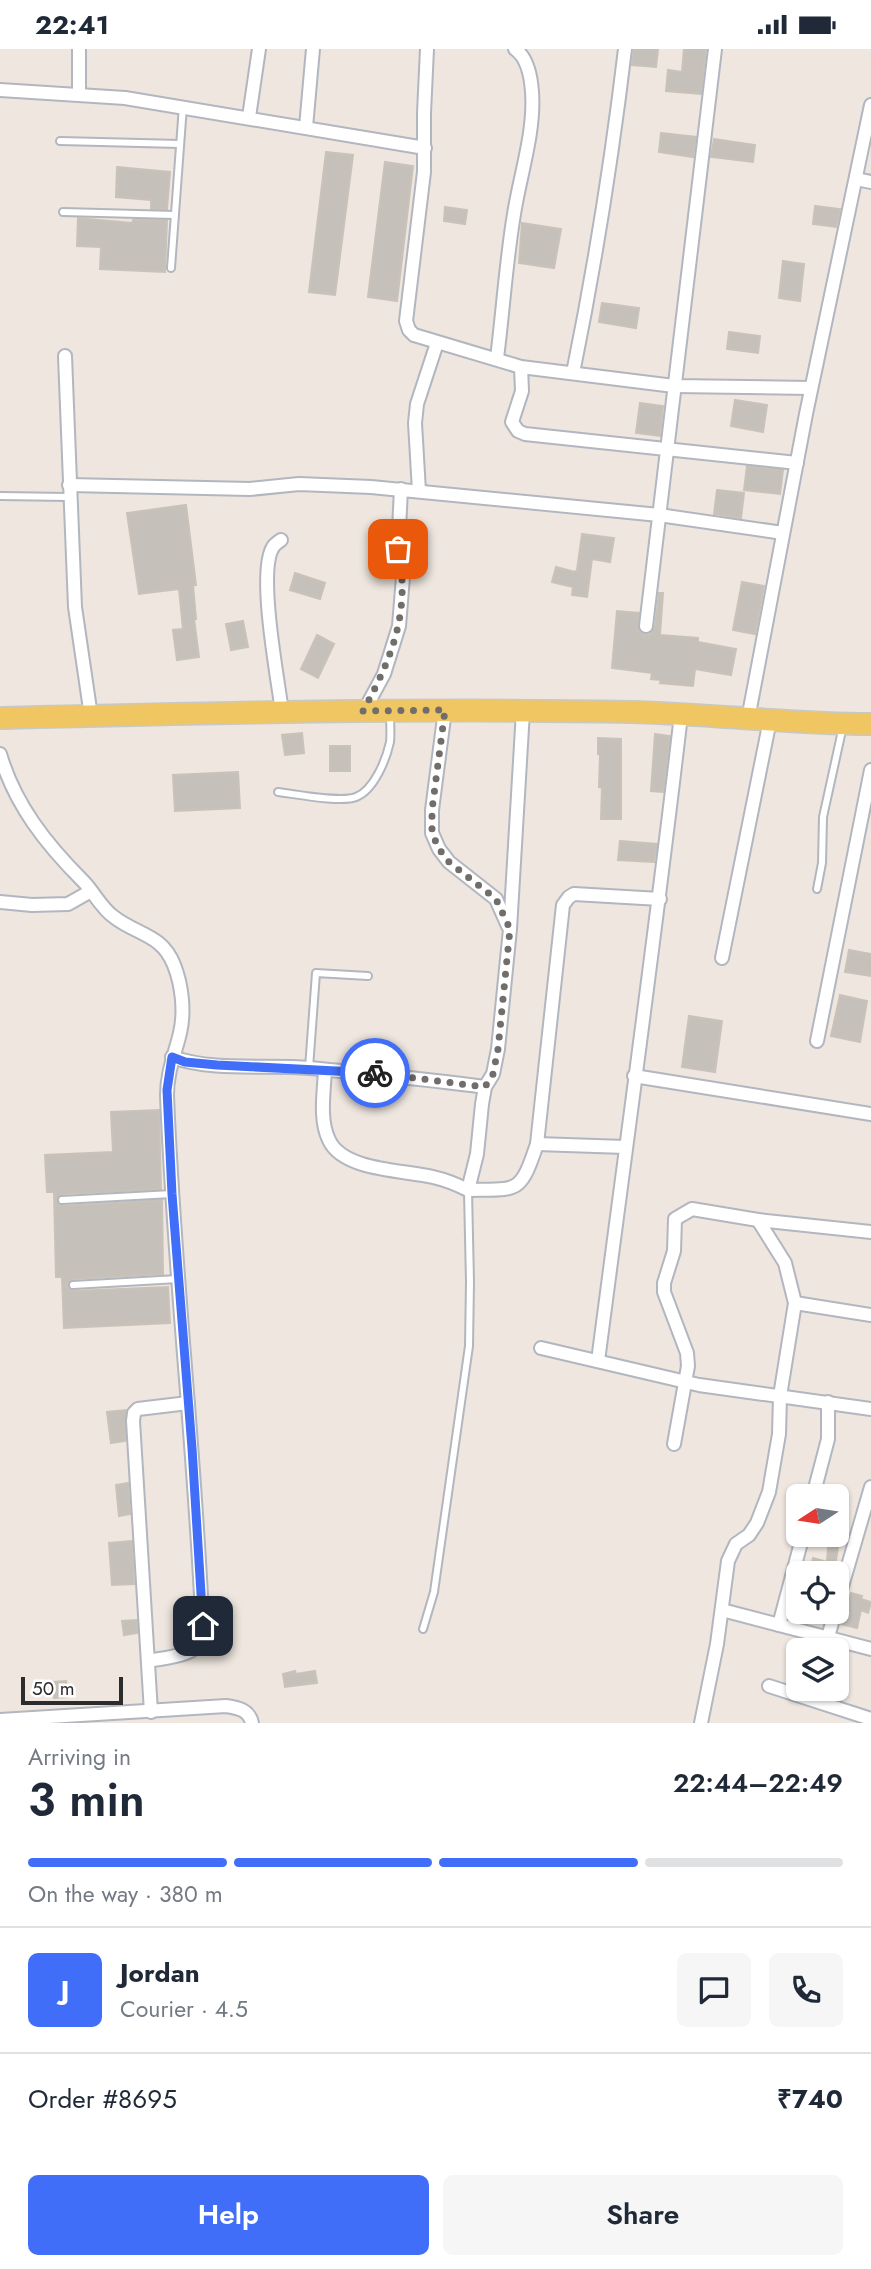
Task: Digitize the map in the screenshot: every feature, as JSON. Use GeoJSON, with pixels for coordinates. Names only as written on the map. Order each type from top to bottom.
{"type":"FeatureCollection","features":[{"type":"Feature","properties":{"kind":"main road"},"geometry":{"type":"LineString","coordinates":[[0,718],[445,710],[681,715],[871,724]]}},
{"type":"Feature","properties":{"kind":"street"},"geometry":{"type":"LineString","coordinates":[[79,49],[79,93]]}},
{"type":"Feature","properties":{"kind":"street"},"geometry":{"type":"LineString","coordinates":[[249,117],[259,49]]}},
{"type":"Feature","properties":{"kind":"street"},"geometry":{"type":"LineString","coordinates":[[306,127],[313,49]]}},
{"type":"Feature","properties":{"kind":"street"},"geometry":{"type":"LineString","coordinates":[[427,49],[425,148],[406,321],[408,330],[414,335],[437,343],[521,367],[674,386],[811,388]]}},
{"type":"Feature","properties":{"kind":"street"},"geometry":{"type":"LineString","coordinates":[[497,358],[513,216],[529,132],[532,95],[528,68],[515,49]]}},
{"type":"Feature","properties":{"kind":"street"},"geometry":{"type":"LineString","coordinates":[[573,373],[591,286],[611,164],[625,49]]}},
{"type":"Feature","properties":{"kind":"street"},"geometry":{"type":"LineString","coordinates":[[646,627],[715,49]]}},
{"type":"Feature","properties":{"kind":"street"},"geometry":{"type":"LineString","coordinates":[[0,90],[79,93],[183,106],[425,148]]}},
{"type":"Feature","properties":{"kind":"street"},"geometry":{"type":"LineString","coordinates":[[748,719],[811,388],[871,105]]}},
{"type":"Feature","properties":{"kind":"street"},"geometry":{"type":"LineString","coordinates":[[856,179],[871,182]]}},
{"type":"Feature","properties":{"kind":"street"},"geometry":{"type":"LineString","coordinates":[[419,491],[415,423],[417,404],[437,343]]}},
{"type":"Feature","properties":{"kind":"street"},"geometry":{"type":"LineString","coordinates":[[65,356],[75,607],[91,716]]}},
{"type":"Feature","properties":{"kind":"street"},"geometry":{"type":"LineString","coordinates":[[521,367],[522,391],[512,422],[518,431],[797,463]]}},
{"type":"Feature","properties":{"kind":"street"},"geometry":{"type":"LineString","coordinates":[[69,491],[250,489],[299,484],[401,489],[659,515],[783,533]]}},
{"type":"Feature","properties":{"kind":"street"},"geometry":{"type":"LineString","coordinates":[[363,711],[388,663],[399,627],[403,577],[398,549],[401,489]]}},
{"type":"Feature","properties":{"kind":"street"},"geometry":{"type":"LineString","coordinates":[[281,540],[273,547],[268,563],[266,588],[282,712]]}},
{"type":"Feature","properties":{"kind":"street"},"geometry":{"type":"LineString","coordinates":[[445,710],[432,810],[432,833],[449,862],[496,899],[510,929]]}},
{"type":"Feature","properties":{"kind":"street"},"geometry":{"type":"LineString","coordinates":[[468,1190],[477,1154],[485,1087],[493,1074],[498,1049],[510,929],[523,711]]}},
{"type":"Feature","properties":{"kind":"street"},"geometry":{"type":"LineString","coordinates":[[598,1361],[660,899],[681,715]]}},
{"type":"Feature","properties":{"kind":"street"},"geometry":{"type":"LineString","coordinates":[[723,958],[770,720]]}},
{"type":"Feature","properties":{"kind":"street"},"geometry":{"type":"LineString","coordinates":[[0,754],[18,799],[44,840],[111,916],[152,936],[168,951],[175,967],[181,1007],[180,1033],[172,1057],[167,1090],[203,1639],[198,1648],[185,1654],[148,1661]]}},
{"type":"Feature","properties":{"kind":"street"},"geometry":{"type":"LineString","coordinates":[[817,1041],[871,771]]}},
{"type":"Feature","properties":{"kind":"street"},"geometry":{"type":"LineString","coordinates":[[0,902],[68,904],[91,891]]}},
{"type":"Feature","properties":{"kind":"street"},"geometry":{"type":"LineString","coordinates":[[325,1070],[325,1125],[329,1141],[350,1161],[453,1182],[468,1190],[511,1189],[518,1185],[537,1144],[563,905],[574,894],[660,899]]}},
{"type":"Feature","properties":{"kind":"street"},"geometry":{"type":"LineString","coordinates":[[172,1057],[185,1062],[365,1072],[485,1087]]}},
{"type":"Feature","properties":{"kind":"street"},"geometry":{"type":"LineString","coordinates":[[635,1076],[871,1114]]}},
{"type":"Feature","properties":{"kind":"street"},"geometry":{"type":"LineString","coordinates":[[537,1144],[625,1147]]}},
{"type":"Feature","properties":{"kind":"street"},"geometry":{"type":"LineString","coordinates":[[674,1444],[687,1382],[687,1353],[664,1292],[664,1283],[674,1251],[675,1219],[692,1209],[758,1220],[871,1232]]}},
{"type":"Feature","properties":{"kind":"street"},"geometry":{"type":"LineString","coordinates":[[701,1723],[722,1610],[728,1561],[736,1544],[749,1535],[757,1523],[769,1492],[779,1434],[780,1396],[795,1303],[785,1263],[758,1220]]}},
{"type":"Feature","properties":{"kind":"street"},"geometry":{"type":"LineString","coordinates":[[795,1303],[871,1315]]}},
{"type":"Feature","properties":{"kind":"street"},"geometry":{"type":"LineString","coordinates":[[541,1348],[687,1382],[871,1409]]}},
{"type":"Feature","properties":{"kind":"street"},"geometry":{"type":"LineString","coordinates":[[816,1484],[828,1439],[828,1402]]}},
{"type":"Feature","properties":{"kind":"street"},"geometry":{"type":"LineString","coordinates":[[151,1712],[134,1413],[138,1409],[188,1403]]}},
{"type":"Feature","properties":{"kind":"street"},"geometry":{"type":"LineString","coordinates":[[849,1562],[871,1487]]}},
{"type":"Feature","properties":{"kind":"street"},"geometry":{"type":"LineString","coordinates":[[779,1625],[800,1547]]}},
{"type":"Feature","properties":{"kind":"street"},"geometry":{"type":"LineString","coordinates":[[722,1610],[871,1649]]}},
{"type":"Feature","properties":{"kind":"street"},"geometry":{"type":"LineString","coordinates":[[828,1637],[832,1624]]}},
{"type":"Feature","properties":{"kind":"street"},"geometry":{"type":"LineString","coordinates":[[769,1686],[871,1719]]}},
{"type":"Feature","properties":{"kind":"street"},"geometry":{"type":"LineString","coordinates":[[0,1720],[237,1707],[250,1716],[252,1723]]}},
{"type":"Feature","properties":{"kind":"lane"},"geometry":{"type":"LineString","coordinates":[[171,268],[183,106]]}},
{"type":"Feature","properties":{"kind":"lane"},"geometry":{"type":"LineString","coordinates":[[60,141],[180,143]]}},
{"type":"Feature","properties":{"kind":"lane"},"geometry":{"type":"LineString","coordinates":[[63,212],[175,215]]}},
{"type":"Feature","properties":{"kind":"lane"},"geometry":{"type":"LineString","coordinates":[[0,496],[69,491]]}},
{"type":"Feature","properties":{"kind":"lane"},"geometry":{"type":"LineString","coordinates":[[278,792],[342,799],[355,798],[365,792],[373,782],[390,741],[390,710]]}},
{"type":"Feature","properties":{"kind":"lane"},"geometry":{"type":"LineString","coordinates":[[817,889],[822,863],[823,817],[843,724]]}},
{"type":"Feature","properties":{"kind":"lane"},"geometry":{"type":"LineString","coordinates":[[309,1068],[316,973],[368,976]]}},
{"type":"Feature","properties":{"kind":"lane"},"geometry":{"type":"LineString","coordinates":[[423,1629],[436,1579],[469,1346],[468,1190]]}},
{"type":"Feature","properties":{"kind":"lane"},"geometry":{"type":"LineString","coordinates":[[62,1200],[172,1194]]}},
{"type":"Feature","properties":{"kind":"lane"},"geometry":{"type":"LineString","coordinates":[[73,1285],[178,1279]]}},
{"type":"Feature","properties":{"kind":"building"},"geometry":{"type":"Polygon","coordinates":[[[634,49],[658,49],[656,67],[632,65],[634,49]]]}},
{"type":"Feature","properties":{"kind":"building"},"geometry":{"type":"Polygon","coordinates":[[[684,49],[706,49],[701,94],[666,91],[668,70],[682,72],[684,49]]]}},
{"type":"Feature","properties":{"kind":"building"},"geometry":{"type":"Polygon","coordinates":[[[661,133],[696,137],[693,157],[659,152],[661,133]]]}},
{"type":"Feature","properties":{"kind":"building"},"geometry":{"type":"Polygon","coordinates":[[[714,139],[755,145],[753,162],[711,157],[714,139]]]}},
{"type":"Feature","properties":{"kind":"building"},"geometry":{"type":"Polygon","coordinates":[[[326,152],[353,155],[335,295],[309,292],[326,152]]]}},
{"type":"Feature","properties":{"kind":"building"},"geometry":{"type":"Polygon","coordinates":[[[385,162],[413,166],[397,301],[368,297],[385,162]]]}},
{"type":"Feature","properties":{"kind":"building"},"geometry":{"type":"Polygon","coordinates":[[[117,167],[170,172],[167,209],[151,209],[151,200],[116,197],[117,167]]]}},
{"type":"Feature","properties":{"kind":"building"},"geometry":{"type":"Polygon","coordinates":[[[815,206],[840,209],[836,227],[813,224],[815,206]]]}},
{"type":"Feature","properties":{"kind":"building"},"geometry":{"type":"Polygon","coordinates":[[[445,207],[467,210],[465,224],[444,221],[445,207]]]}},
{"type":"Feature","properties":{"kind":"building"},"geometry":{"type":"Polygon","coordinates":[[[78,218],[132,223],[133,220],[167,220],[165,272],[100,269],[101,247],[77,246],[78,218]]]}},
{"type":"Feature","properties":{"kind":"building"},"geometry":{"type":"Polygon","coordinates":[[[522,223],[561,229],[554,268],[519,263],[522,223]]]}},
{"type":"Feature","properties":{"kind":"building"},"geometry":{"type":"Polygon","coordinates":[[[783,261],[804,264],[800,301],[779,298],[783,261]]]}},
{"type":"Feature","properties":{"kind":"building"},"geometry":{"type":"Polygon","coordinates":[[[602,303],[639,308],[636,328],[599,322],[602,303]]]}},
{"type":"Feature","properties":{"kind":"building"},"geometry":{"type":"Polygon","coordinates":[[[729,332],[760,336],[758,353],[727,349],[729,332]]]}},
{"type":"Feature","properties":{"kind":"building"},"geometry":{"type":"Polygon","coordinates":[[[735,400],[767,405],[763,432],[731,426],[735,400]]]}},
{"type":"Feature","properties":{"kind":"building"},"geometry":{"type":"Polygon","coordinates":[[[640,403],[663,406],[660,436],[636,433],[640,403]]]}},
{"type":"Feature","properties":{"kind":"building"},"geometry":{"type":"Polygon","coordinates":[[[747,466],[783,470],[780,494],[744,490],[747,466]]]}},
{"type":"Feature","properties":{"kind":"building"},"geometry":{"type":"Polygon","coordinates":[[[717,490],[744,493],[741,518],[714,514],[717,490]]]}},
{"type":"Feature","properties":{"kind":"building"},"geometry":{"type":"Polygon","coordinates":[[[186,505],[196,585],[193,585],[194,619],[199,657],[177,660],[173,630],[183,629],[179,589],[139,594],[127,513],[186,505]]]}},
{"type":"Feature","properties":{"kind":"building"},"geometry":{"type":"Polygon","coordinates":[[[582,534],[614,538],[610,562],[592,559],[587,597],[572,595],[573,587],[552,582],[556,567],[575,572],[577,570],[582,534]]]}},
{"type":"Feature","properties":{"kind":"building"},"geometry":{"type":"Polygon","coordinates":[[[295,573],[325,583],[320,599],[290,590],[295,573]]]}},
{"type":"Feature","properties":{"kind":"building"},"geometry":{"type":"Polygon","coordinates":[[[742,582],[764,586],[755,634],[733,630],[742,582]]]}},
{"type":"Feature","properties":{"kind":"building"},"geometry":{"type":"Polygon","coordinates":[[[659,593],[663,593],[660,635],[698,638],[698,642],[736,649],[731,675],[695,669],[693,686],[660,683],[661,680],[651,679],[652,673],[612,668],[617,611],[639,613],[638,630],[644,635],[650,634],[655,627],[659,593]]]}},
{"type":"Feature","properties":{"kind":"building"},"geometry":{"type":"Polygon","coordinates":[[[243,621],[248,647],[231,650],[226,624],[243,621]]]}},
{"type":"Feature","properties":{"kind":"building"},"geometry":{"type":"Polygon","coordinates":[[[317,635],[334,644],[318,678],[301,669],[317,635]]]}},
{"type":"Feature","properties":{"kind":"building"},"geometry":{"type":"Polygon","coordinates":[[[302,733],[304,753],[285,755],[282,735],[302,733]]]}},
{"type":"Feature","properties":{"kind":"building"},"geometry":{"type":"Polygon","coordinates":[[[655,734],[670,736],[663,792],[651,791],[655,734]]]}},
{"type":"Feature","properties":{"kind":"building"},"geometry":{"type":"Polygon","coordinates":[[[598,738],[621,739],[621,819],[601,819],[602,788],[599,787],[598,738]]]}},
{"type":"Feature","properties":{"kind":"building"},"geometry":{"type":"Polygon","coordinates":[[[330,746],[350,746],[350,771],[330,771],[330,746]]]}},
{"type":"Feature","properties":{"kind":"building"},"geometry":{"type":"Polygon","coordinates":[[[238,772],[240,808],[175,811],[173,775],[238,772]]]}},
{"type":"Feature","properties":{"kind":"building"},"geometry":{"type":"Polygon","coordinates":[[[620,841],[657,844],[654,862],[618,860],[620,841]]]}},
{"type":"Feature","properties":{"kind":"building"},"geometry":{"type":"Polygon","coordinates":[[[849,950],[871,954],[871,976],[845,972],[849,950]]]}},
{"type":"Feature","properties":{"kind":"building"},"geometry":{"type":"Polygon","coordinates":[[[840,995],[867,1001],[860,1042],[831,1036],[840,995]]]}},
{"type":"Feature","properties":{"kind":"building"},"geometry":{"type":"Polygon","coordinates":[[[689,1016],[722,1021],[715,1072],[682,1067],[689,1016]]]}},
{"type":"Feature","properties":{"kind":"building"},"geometry":{"type":"Polygon","coordinates":[[[159,1110],[161,1189],[62,1194],[56,1200],[62,1206],[162,1200],[163,1274],[73,1279],[67,1286],[73,1291],[168,1287],[170,1323],[64,1328],[62,1277],[56,1277],[54,1192],[47,1192],[45,1155],[113,1152],[111,1112],[159,1110]]]}},
{"type":"Feature","properties":{"kind":"building"},"geometry":{"type":"Polygon","coordinates":[[[126,1410],[125,1441],[111,1443],[107,1412],[126,1410]]]}},
{"type":"Feature","properties":{"kind":"building"},"geometry":{"type":"Polygon","coordinates":[[[128,1483],[130,1514],[119,1516],[116,1485],[128,1483]]]}},
{"type":"Feature","properties":{"kind":"building"},"geometry":{"type":"Polygon","coordinates":[[[132,1541],[134,1584],[112,1585],[109,1543],[132,1541]]]}},
{"type":"Feature","properties":{"kind":"building"},"geometry":{"type":"Polygon","coordinates":[[[828,1547],[838,1547],[836,1561],[827,1561],[828,1547]]]}},
{"type":"Feature","properties":{"kind":"building"},"geometry":{"type":"Polygon","coordinates":[[[851,1593],[871,1602],[868,1613],[861,1610],[857,1628],[841,1624],[849,1624],[851,1593]]]}},
{"type":"Feature","properties":{"kind":"building"},"geometry":{"type":"Polygon","coordinates":[[[137,1620],[137,1633],[124,1635],[122,1621],[137,1620]]]}},
{"type":"Feature","properties":{"kind":"building"},"geometry":{"type":"Polygon","coordinates":[[[295,1671],[296,1674],[315,1671],[317,1683],[285,1687],[283,1674],[295,1671]]]}},
{"type":"Feature","properties":{"kind":"building"},"geometry":{"type":"Polygon","coordinates":[[[66,1681],[68,1697],[54,1698],[53,1682],[66,1681]]]}},
{"type":"Feature","properties":{"kind":"way so far"},"geometry":{"type":"LineString","coordinates":[[375,1073],[485,1087],[493,1074],[498,1049],[510,929],[496,899],[449,862],[432,833],[432,810],[445,710],[363,711],[392,653],[399,627],[403,577],[398,549]]}},
{"type":"Feature","properties":{"kind":"route"},"geometry":{"type":"LineString","coordinates":[[203,1626],[172,1194],[167,1090],[172,1057],[185,1062],[217,1065],[375,1073]]}}]}
